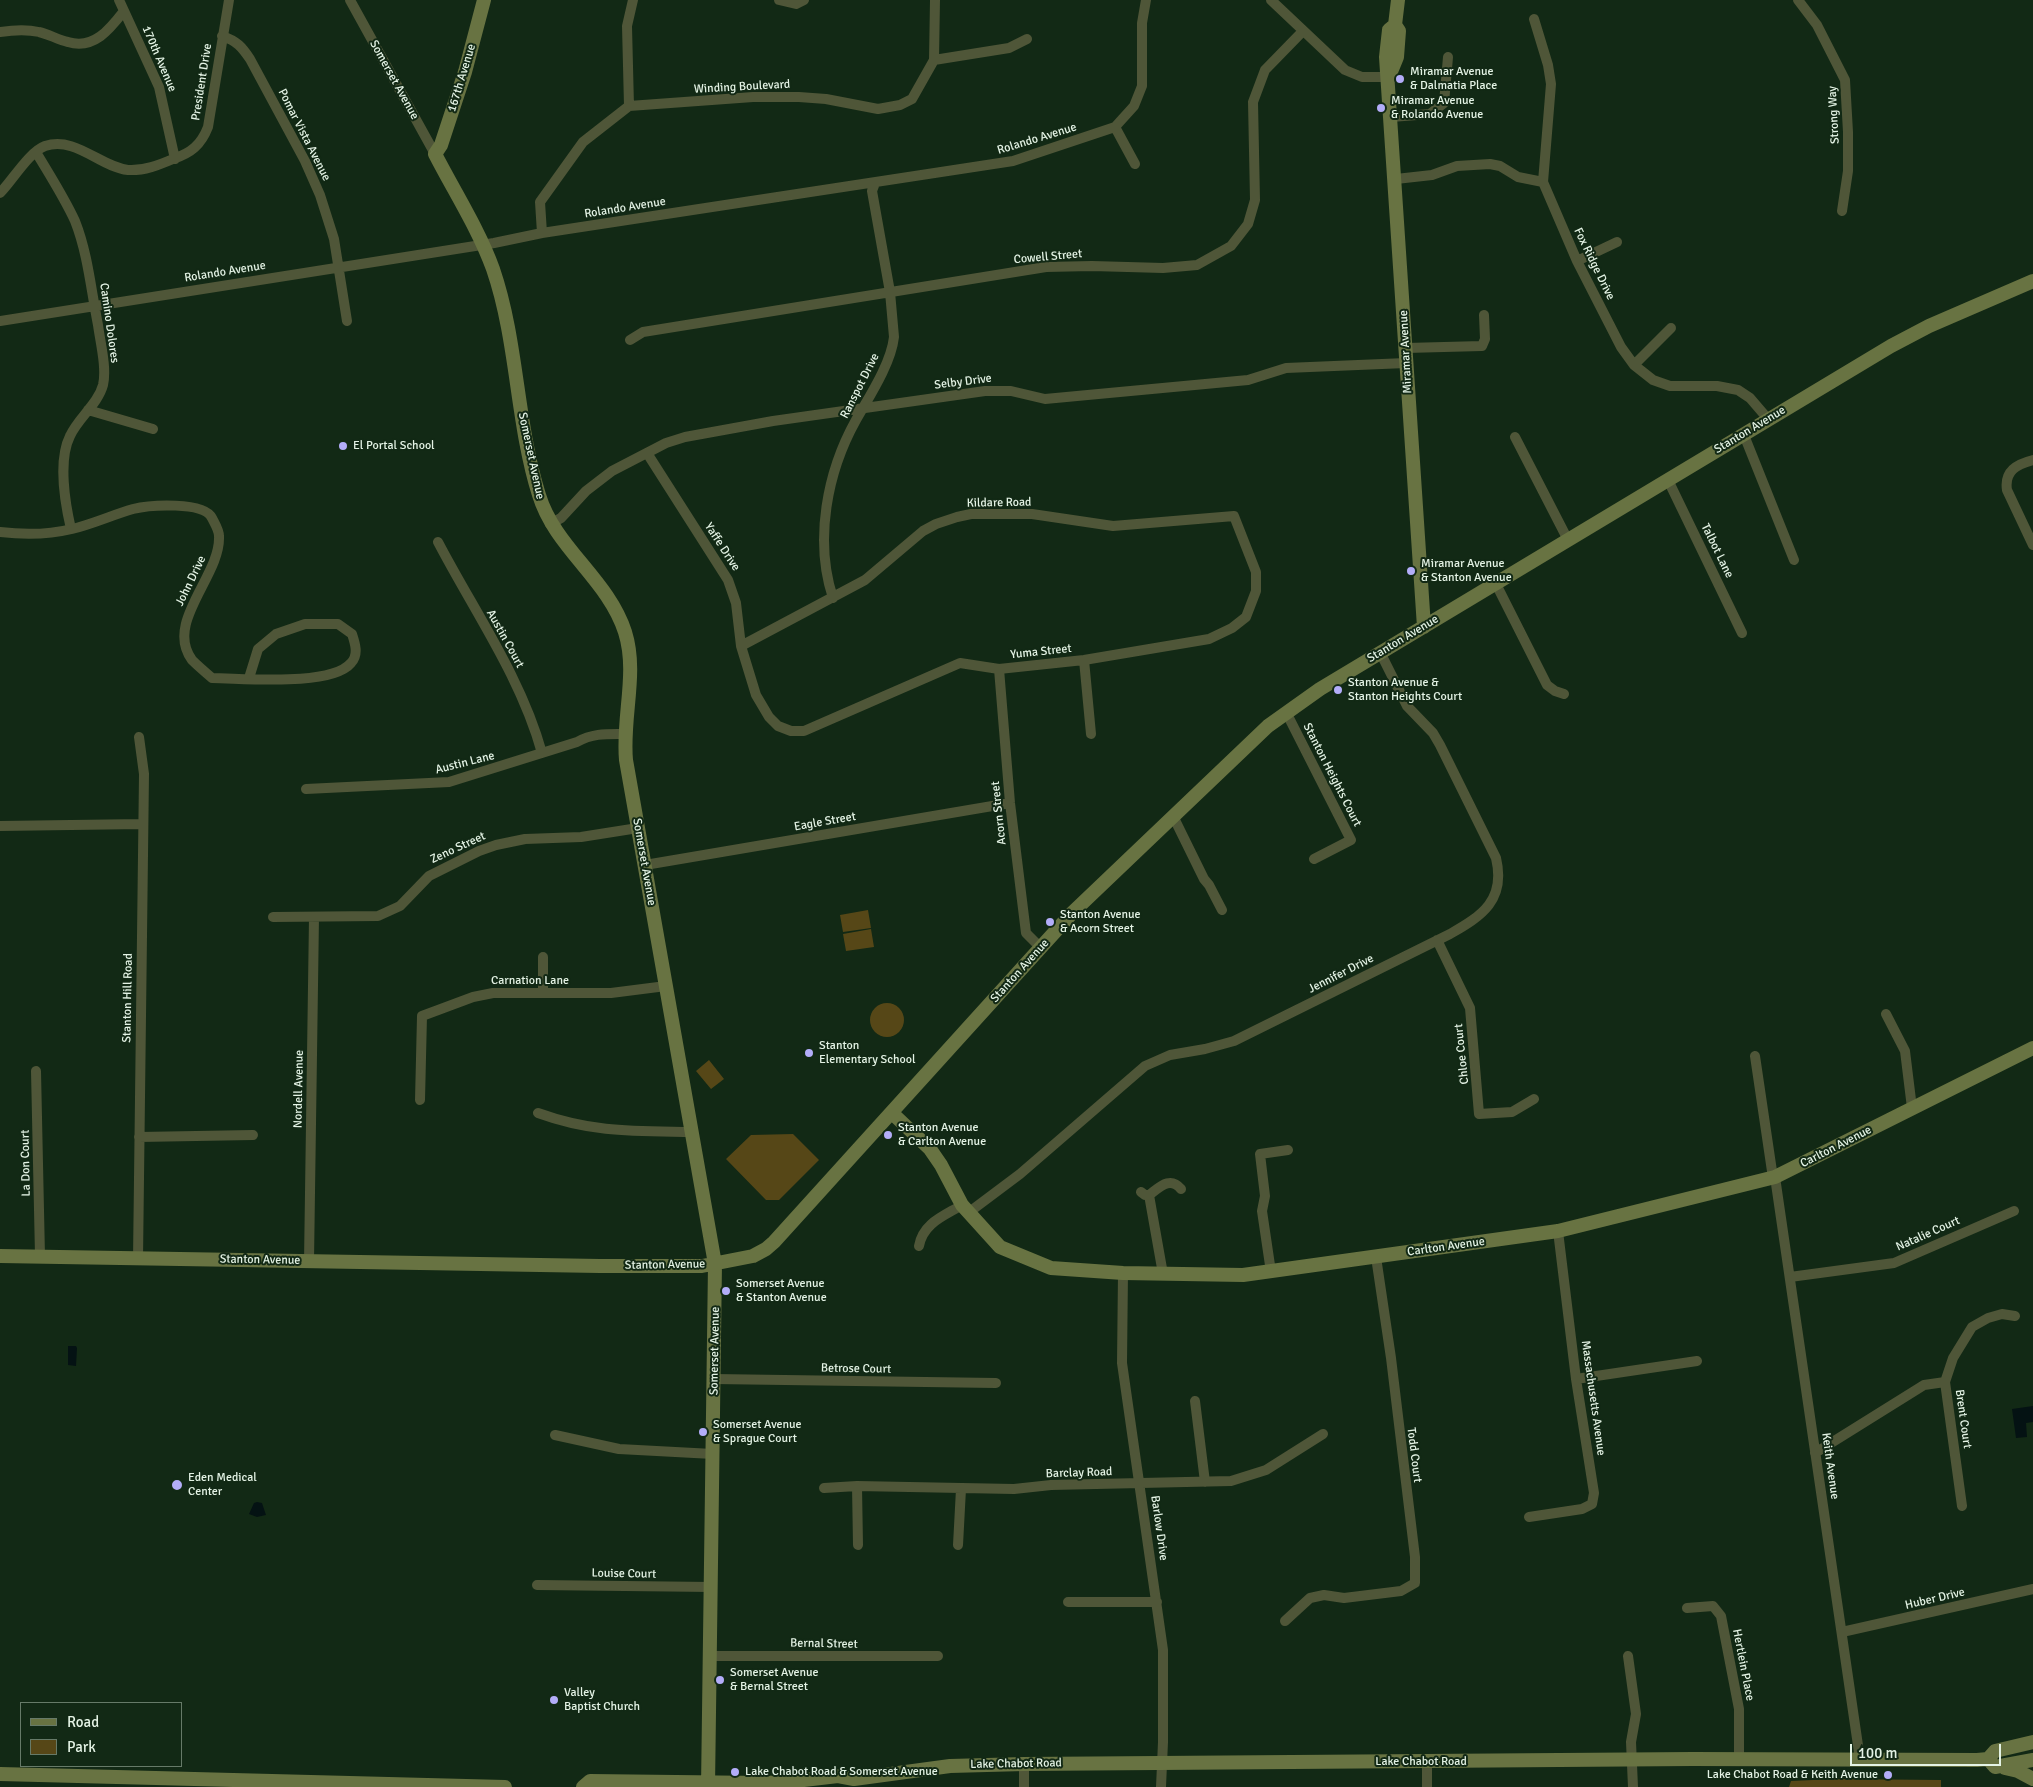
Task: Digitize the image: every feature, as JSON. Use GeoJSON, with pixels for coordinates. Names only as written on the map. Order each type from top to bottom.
{"type":"FeatureCollection","features":[{"type":"Feature","properties":{"kind":"street","name":"170th Avenue"},"geometry":{"type":"LineString","coordinates":[[119,0],[159,87],[176,158]]}},
{"type":"Feature","properties":{"kind":"street","name":"President Drive"},"geometry":{"type":"LineString","coordinates":[[0,193],[36,152],[47,145],[62,144],[74,147],[116,166],[135,170],[176,158],[196,148],[204,139],[208,127],[229,0]]}},
{"type":"Feature","properties":{"kind":"street","name":"Somerset Avenue"},"geometry":{"type":"LineString","coordinates":[[350,0],[435,154],[483,245],[493,270],[501,298],[534,480],[550,524],[602,591],[618,616],[624,631],[630,661],[625,734],[626,760],[715,1264],[708,1784]]}},
{"type":"Feature","properties":{"kind":"street","name":"167th Avenue"},"geometry":{"type":"LineString","coordinates":[[435,154],[441,145],[465,72],[484,0]]}},
{"type":"Feature","properties":{"kind":"street"},"geometry":{"type":"LineString","coordinates":[[542,233],[540,202],[584,142],[629,106],[627,26],[633,0]]}},
{"type":"Feature","properties":{"kind":"street"},"geometry":{"type":"LineString","coordinates":[[779,0],[796,4],[804,0]]}},
{"type":"Feature","properties":{"kind":"street","name":"Winding Boulevard"},"geometry":{"type":"LineString","coordinates":[[629,106],[753,97],[799,97],[826,99],[878,109],[889,108],[912,99],[934,60],[935,0]]}},
{"type":"Feature","properties":{"kind":"street","name":"Rolando Avenue"},"geometry":{"type":"LineString","coordinates":[[0,321],[483,245],[542,233],[1013,161],[1115,127],[1134,106],[1142,86],[1142,23],[1146,0]]}},
{"type":"Feature","properties":{"kind":"street"},"geometry":{"type":"LineString","coordinates":[[1271,0],[1345,70],[1362,77],[1389,77]]}},
{"type":"Feature","properties":{"kind":"street","name":"Miramar Avenue"},"geometry":{"type":"LineString","coordinates":[[1398,0],[1395,25],[1388,30],[1386,57],[1396,179],[1424,627]]}},
{"type":"Feature","properties":{"kind":"street","name":"Strong Way"},"geometry":{"type":"LineString","coordinates":[[1798,0],[1817,24],[1845,80],[1848,171],[1842,211]]}},
{"type":"Feature","properties":{"kind":"street"},"geometry":{"type":"LineString","coordinates":[[0,32],[21,30],[41,32],[66,42],[90,43],[103,35],[124,11]]}},
{"type":"Feature","properties":{"kind":"street","name":"Fox Ridge Drive"},"geometry":{"type":"LineString","coordinates":[[1534,19],[1548,65],[1551,84],[1543,182],[1577,261],[1621,347],[1634,365],[1646,376],[1663,384],[1728,387],[1738,390],[1750,398],[1768,419]]}},
{"type":"Feature","properties":{"kind":"street","name":"Cowell Street"},"geometry":{"type":"LineString","coordinates":[[630,340],[643,332],[1046,267],[1163,268],[1197,265],[1231,246],[1248,224],[1255,200],[1252,102],[1265,70],[1303,31]]}},
{"type":"Feature","properties":{"kind":"street","name":"Pomar Vista Avenue"},"geometry":{"type":"LineString","coordinates":[[222,36],[234,40],[241,45],[305,161],[331,228],[347,321]]}},
{"type":"Feature","properties":{"kind":"street"},"geometry":{"type":"LineString","coordinates":[[934,60],[1009,48],[1027,40]]}},
{"type":"Feature","properties":{"kind":"street"},"geometry":{"type":"LineString","coordinates":[[1391,117],[1430,114],[1444,103],[1448,57]]}},
{"type":"Feature","properties":{"kind":"street"},"geometry":{"type":"LineString","coordinates":[[1115,127],[1135,164]]}},
{"type":"Feature","properties":{"kind":"street","name":"Camino Dolores"},"geometry":{"type":"LineString","coordinates":[[36,152],[74,221],[87,263],[101,347],[103,380],[100,391],[69,436],[63,469],[67,513],[71,529]]}},
{"type":"Feature","properties":{"kind":"street"},"geometry":{"type":"LineString","coordinates":[[1396,179],[1432,175],[1457,166],[1490,164],[1500,166],[1518,177],[1543,182]]}},
{"type":"Feature","properties":{"kind":"street","name":"Ranspot Drive"},"geometry":{"type":"LineString","coordinates":[[833,598],[827,574],[825,544],[828,493],[847,438],[894,345],[890,292],[872,191],[875,183]]}},
{"type":"Feature","properties":{"kind":"street"},"geometry":{"type":"LineString","coordinates":[[1577,261],[1617,242]]}},
{"type":"Feature","properties":{"kind":"street","name":"Stanton Avenue"},"geometry":{"type":"LineString","coordinates":[[0,1256],[702,1266],[753,1256],[766,1249],[892,1113],[1072,913],[1258,735],[1286,712],[1320,689],[1891,346],[1928,326],[2033,281]]}},
{"type":"Feature","properties":{"kind":"street"},"geometry":{"type":"LineString","coordinates":[[1406,348],[1482,346],[1485,340],[1484,315]]}},
{"type":"Feature","properties":{"kind":"street"},"geometry":{"type":"LineString","coordinates":[[1634,365],[1671,328]]}},
{"type":"Feature","properties":{"kind":"street","name":"Selby Drive"},"geometry":{"type":"LineString","coordinates":[[550,524],[561,518],[598,480],[647,453],[685,437],[863,408],[991,391],[1011,391],[1046,399],[1248,380],[1286,368],[1406,363]]}},
{"type":"Feature","properties":{"kind":"street"},"geometry":{"type":"LineString","coordinates":[[88,410],[153,428]]}},
{"type":"Feature","properties":{"kind":"street"},"geometry":{"type":"LineString","coordinates":[[1744,434],[1794,560]]}},
{"type":"Feature","properties":{"kind":"street"},"geometry":{"type":"LineString","coordinates":[[1515,437],[1568,540]]}},
{"type":"Feature","properties":{"kind":"street","name":"Yaffe Drive"},"geometry":{"type":"LineString","coordinates":[[647,453],[728,580],[736,603],[741,646],[756,695]]}},
{"type":"Feature","properties":{"kind":"street"},"geometry":{"type":"LineString","coordinates":[[2033,460],[2017,465],[2008,476],[2006,482],[2007,490],[2033,545]]}},
{"type":"Feature","properties":{"kind":"street","name":"Talbot Lane"},"geometry":{"type":"LineString","coordinates":[[1668,480],[1742,633]]}},
{"type":"Feature","properties":{"kind":"street","name":"John Drive"},"geometry":{"type":"LineString","coordinates":[[0,532],[26,535],[71,529],[135,508],[173,506],[199,508],[211,515],[219,534],[218,554],[187,617],[184,639],[192,659],[212,678],[285,680],[325,676],[343,670],[352,662],[356,649],[352,634],[338,624],[305,624],[276,634],[258,649],[249,678]]}},
{"type":"Feature","properties":{"kind":"street","name":"Kildare Road"},"geometry":{"type":"LineString","coordinates":[[741,646],[865,580],[923,531],[936,524],[957,517],[972,514],[1032,514],[1112,526],[1234,516]]}},
{"type":"Feature","properties":{"kind":"street","name":"Yuma Street"},"geometry":{"type":"LineString","coordinates":[[756,695],[769,717],[778,726],[791,731],[804,732],[960,663],[999,669],[1084,660],[1209,639],[1232,628],[1246,617],[1256,591],[1256,572],[1234,516]]}},
{"type":"Feature","properties":{"kind":"street","name":"Austin Court"},"geometry":{"type":"LineString","coordinates":[[438,542],[514,680],[530,717],[542,753]]}},
{"type":"Feature","properties":{"kind":"street"},"geometry":{"type":"LineString","coordinates":[[1496,584],[1547,685],[1564,694]]}},
{"type":"Feature","properties":{"kind":"street","name":"Jennifer Drive"},"geometry":{"type":"LineString","coordinates":[[919,1246],[923,1233],[929,1226],[965,1209],[1015,1178],[1145,1066],[1170,1054],[1205,1050],[1234,1041],[1474,921],[1486,910],[1496,891],[1498,867],[1492,849],[1440,745],[1433,734],[1407,706],[1381,654]]}},
{"type":"Feature","properties":{"kind":"street"},"geometry":{"type":"LineString","coordinates":[[1084,660],[1091,734]]}},
{"type":"Feature","properties":{"kind":"street","name":"Acorn Street"},"geometry":{"type":"LineString","coordinates":[[999,669],[1010,803],[1026,933],[1040,948]]}},
{"type":"Feature","properties":{"kind":"street","name":"Stanton Heights Court"},"geometry":{"type":"LineString","coordinates":[[1286,712],[1350,840],[1314,859]]}},
{"type":"Feature","properties":{"kind":"street","name":"Austin Lane"},"geometry":{"type":"LineString","coordinates":[[306,789],[449,782],[577,742],[594,734],[625,734]]}},
{"type":"Feature","properties":{"kind":"street","name":"Stanton Hill Road"},"geometry":{"type":"LineString","coordinates":[[138,1259],[144,774],[139,737]]}},
{"type":"Feature","properties":{"kind":"street","name":"Eagle Street"},"geometry":{"type":"LineString","coordinates":[[645,865],[1010,803]]}},
{"type":"Feature","properties":{"kind":"street"},"geometry":{"type":"LineString","coordinates":[[1173,816],[1204,879],[1209,884],[1222,910]]}},
{"type":"Feature","properties":{"kind":"street"},"geometry":{"type":"LineString","coordinates":[[0,826],[142,824]]}},
{"type":"Feature","properties":{"kind":"street","name":"Zeno Street"},"geometry":{"type":"LineString","coordinates":[[273,917],[369,918],[386,914],[400,906],[429,876],[460,859],[496,845],[525,839],[580,838],[638,828]]}},
{"type":"Feature","properties":{"kind":"street","name":"Nordell Avenue"},"geometry":{"type":"LineString","coordinates":[[309,1260],[314,917]]}},
{"type":"Feature","properties":{"kind":"street","name":"Chloe Court"},"geometry":{"type":"LineString","coordinates":[[1437,940],[1470,1008],[1479,1114],[1512,1112],[1534,1100]]}},
{"type":"Feature","properties":{"kind":"street"},"geometry":{"type":"LineString","coordinates":[[542,957],[543,993]]}},
{"type":"Feature","properties":{"kind":"street","name":"Carnation Lane"},"geometry":{"type":"LineString","coordinates":[[420,1100],[422,1016],[484,994],[611,993],[666,986]]}},
{"type":"Feature","properties":{"kind":"street"},"geometry":{"type":"LineString","coordinates":[[1886,1014],[1905,1051],[1912,1108]]}},
{"type":"Feature","properties":{"kind":"street","name":"Carlton Avenue"},"geometry":{"type":"LineString","coordinates":[[892,1113],[930,1149],[965,1209],[1000,1247],[1051,1268],[1123,1273],[1243,1275],[1376,1258],[1558,1231],[1774,1177],[2033,1048]]}},
{"type":"Feature","properties":{"kind":"street","name":"Keith Avenue"},"geometry":{"type":"LineString","coordinates":[[1755,1056],[1790,1277],[1860,1759]]}},
{"type":"Feature","properties":{"kind":"street","name":"La Don Court"},"geometry":{"type":"LineString","coordinates":[[36,1071],[40,1256]]}},
{"type":"Feature","properties":{"kind":"street"},"geometry":{"type":"LineString","coordinates":[[538,1113],[590,1128],[622,1131],[692,1132]]}},
{"type":"Feature","properties":{"kind":"street"},"geometry":{"type":"LineString","coordinates":[[139,1137],[253,1135]]}},
{"type":"Feature","properties":{"kind":"street"},"geometry":{"type":"LineString","coordinates":[[1271,1272],[1262,1210],[1265,1196],[1260,1154],[1288,1150]]}},
{"type":"Feature","properties":{"kind":"street"},"geometry":{"type":"LineString","coordinates":[[1162,1274],[1145,1194],[1170,1182],[1176,1184],[1181,1189]]}},
{"type":"Feature","properties":{"kind":"street","name":"Natalie Court"},"geometry":{"type":"LineString","coordinates":[[1790,1277],[1894,1263],[2014,1211]]}},
{"type":"Feature","properties":{"kind":"street","name":"Massachusetts Avenue"},"geometry":{"type":"LineString","coordinates":[[1529,1517],[1582,1509],[1592,1504],[1594,1494],[1576,1379],[1558,1231]]}},
{"type":"Feature","properties":{"kind":"street","name":"Todd Court"},"geometry":{"type":"LineString","coordinates":[[1285,1621],[1310,1598],[1324,1595],[1344,1598],[1401,1591],[1415,1583],[1415,1557],[1391,1358],[1376,1258]]}},
{"type":"Feature","properties":{"kind":"street","name":"Barlow Drive"},"geometry":{"type":"LineString","coordinates":[[1123,1273],[1122,1363],[1163,1650],[1161,1787]]}},
{"type":"Feature","properties":{"kind":"street","name":"Brent Court"},"geometry":{"type":"LineString","coordinates":[[1962,1506],[1945,1382],[1954,1358],[1972,1327],[1988,1318],[2002,1314],[2015,1316]]}},
{"type":"Feature","properties":{"kind":"street"},"geometry":{"type":"LineString","coordinates":[[1576,1379],[1697,1361]]}},
{"type":"Feature","properties":{"kind":"street","name":"Betrose Court"},"geometry":{"type":"LineString","coordinates":[[714,1379],[996,1383]]}},
{"type":"Feature","properties":{"kind":"street"},"geometry":{"type":"LineString","coordinates":[[1816,1453],[1924,1385],[1945,1382]]}},
{"type":"Feature","properties":{"kind":"street"},"geometry":{"type":"LineString","coordinates":[[1195,1401],[1205,1482]]}},
{"type":"Feature","properties":{"kind":"street","name":"Barclay Road"},"geometry":{"type":"LineString","coordinates":[[824,1488],[857,1486],[1014,1490],[1051,1485],[1232,1481],[1266,1470],[1323,1434]]}},
{"type":"Feature","properties":{"kind":"street"},"geometry":{"type":"LineString","coordinates":[[555,1435],[619,1450],[713,1454]]}},
{"type":"Feature","properties":{"kind":"street"},"geometry":{"type":"LineString","coordinates":[[857,1486],[858,1545]]}},
{"type":"Feature","properties":{"kind":"street"},"geometry":{"type":"LineString","coordinates":[[958,1545],[961,1489]]}},
{"type":"Feature","properties":{"kind":"street","name":"Louise Court"},"geometry":{"type":"LineString","coordinates":[[537,1585],[712,1587]]}},
{"type":"Feature","properties":{"kind":"street","name":"Huber Drive"},"geometry":{"type":"LineString","coordinates":[[1842,1632],[2033,1589]]}},
{"type":"Feature","properties":{"kind":"street"},"geometry":{"type":"LineString","coordinates":[[1068,1602],[1157,1602]]}},
{"type":"Feature","properties":{"kind":"street","name":"Hertlein Place"},"geometry":{"type":"LineString","coordinates":[[1687,1608],[1713,1606],[1721,1616],[1739,1709],[1739,1759]]}},
{"type":"Feature","properties":{"kind":"street","name":"Bernal Street"},"geometry":{"type":"LineString","coordinates":[[711,1656],[938,1656]]}},
{"type":"Feature","properties":{"kind":"street"},"geometry":{"type":"LineString","coordinates":[[1628,1656],[1636,1714],[1631,1742],[1633,1787]]}},
{"type":"Feature","properties":{"kind":"street","name":"Lake Chabot Road"},"geometry":{"type":"LineString","coordinates":[[583,1787],[590,1781],[708,1784],[787,1782],[838,1776],[849,1783],[950,1766],[1024,1764],[1988,1759],[1995,1751],[2033,1742]]}},
{"type":"Feature","properties":{"kind":"street","name":"Lake Chabot Road"},"geometry":{"type":"LineString","coordinates":[[1988,1759],[1995,1767],[2018,1771],[2033,1779]]}},
{"type":"Feature","properties":{"kind":"street"},"geometry":{"type":"LineString","coordinates":[[2002,1767],[2033,1760]]}},
{"type":"Feature","properties":{"kind":"street"},"geometry":{"type":"LineString","coordinates":[[1427,1762],[1428,1787]]}},
{"type":"Feature","properties":{"kind":"street"},"geometry":{"type":"LineString","coordinates":[[1024,1764],[1024,1787]]}},
{"type":"Feature","properties":{"kind":"street"},"geometry":{"type":"LineString","coordinates":[[0,1774],[505,1787]]}},
{"type":"Feature","properties":{"kind":"green space"},"geometry":{"type":"Polygon","coordinates":[[[868,910],[871,928],[843,932],[840,915],[868,910]]]}},
{"type":"Feature","properties":{"kind":"green space"},"geometry":{"type":"Polygon","coordinates":[[[871,929],[874,947],[846,951],[843,934],[871,929]]]}},
{"type":"Feature","properties":{"kind":"green space"},"geometry":{"type":"Polygon","coordinates":[[[887,1003],[899,1008],[904,1020],[899,1032],[887,1037],[875,1032],[870,1020],[875,1008],[887,1003]]]}},
{"type":"Feature","properties":{"kind":"green space"},"geometry":{"type":"Polygon","coordinates":[[[709,1060],[724,1079],[711,1089],[696,1071],[709,1060]]]}},
{"type":"Feature","properties":{"kind":"green space"},"geometry":{"type":"Polygon","coordinates":[[[793,1134],[819,1160],[779,1200],[766,1200],[726,1159],[751,1135],[793,1134]]]}},
{"type":"Feature","properties":{"kind":"green space"},"geometry":{"type":"Polygon","coordinates":[[[1835,1779],[1941,1780],[1941,1787],[1789,1787],[1791,1781],[1835,1779]]]}},
{"type":"Feature","properties":{"kind":"shaded area"},"geometry":{"type":"Polygon","coordinates":[[[68,1346],[76,1346],[77,1348],[76,1366],[68,1365],[68,1346]]]}},
{"type":"Feature","properties":{"kind":"shaded area"},"geometry":{"type":"Polygon","coordinates":[[[2033,1406],[2033,1422],[2026,1423],[2027,1437],[2016,1438],[2012,1409],[2033,1406]]]}},
{"type":"Feature","properties":{"kind":"shaded area"},"geometry":{"type":"Polygon","coordinates":[[[254,1503],[262,1503],[266,1515],[257,1517],[249,1514],[254,1503]]]}},
{"type":"Feature","properties":{"kind":"place","name":"Miramar Avenue & Dalmatia Place"},"geometry":{"type":"Point","coordinates":[1400,79]}},
{"type":"Feature","properties":{"kind":"place","name":"Miramar Avenue & Rolando Avenue"},"geometry":{"type":"Point","coordinates":[1381,108]}},
{"type":"Feature","properties":{"kind":"place","name":"El Portal School"},"geometry":{"type":"Point","coordinates":[343,446]}},
{"type":"Feature","properties":{"kind":"place","name":"Miramar Avenue & Stanton Avenue"},"geometry":{"type":"Point","coordinates":[1411,571]}},
{"type":"Feature","properties":{"kind":"place","name":"Stanton Avenue & Stanton Heights Court"},"geometry":{"type":"Point","coordinates":[1338,690]}},
{"type":"Feature","properties":{"kind":"place","name":"Stanton Avenue & Acorn Street"},"geometry":{"type":"Point","coordinates":[1050,922]}},
{"type":"Feature","properties":{"kind":"place","name":"Stanton Elementary School"},"geometry":{"type":"Point","coordinates":[809,1053]}},
{"type":"Feature","properties":{"kind":"place","name":"Stanton Avenue & Carlton Avenue"},"geometry":{"type":"Point","coordinates":[888,1135]}},
{"type":"Feature","properties":{"kind":"place","name":"Somerset Avenue & Stanton Avenue"},"geometry":{"type":"Point","coordinates":[726,1291]}},
{"type":"Feature","properties":{"kind":"place","name":"Somerset Avenue & Sprague Court"},"geometry":{"type":"Point","coordinates":[703,1432]}},
{"type":"Feature","properties":{"kind":"place","name":"Eden Medical Center"},"geometry":{"type":"Point","coordinates":[177,1485]}},
{"type":"Feature","properties":{"kind":"place","name":"Somerset Avenue & Bernal Street"},"geometry":{"type":"Point","coordinates":[720,1680]}},
{"type":"Feature","properties":{"kind":"place","name":"Valley Baptist Church"},"geometry":{"type":"Point","coordinates":[554,1700]}},
{"type":"Feature","properties":{"kind":"place","name":"Lake Chabot Road & Somerset Avenue"},"geometry":{"type":"Point","coordinates":[735,1772]}},
{"type":"Feature","properties":{"kind":"place","name":"Lake Chabot Road & Keith Avenue"},"geometry":{"type":"Point","coordinates":[1888,1775]}}]}
